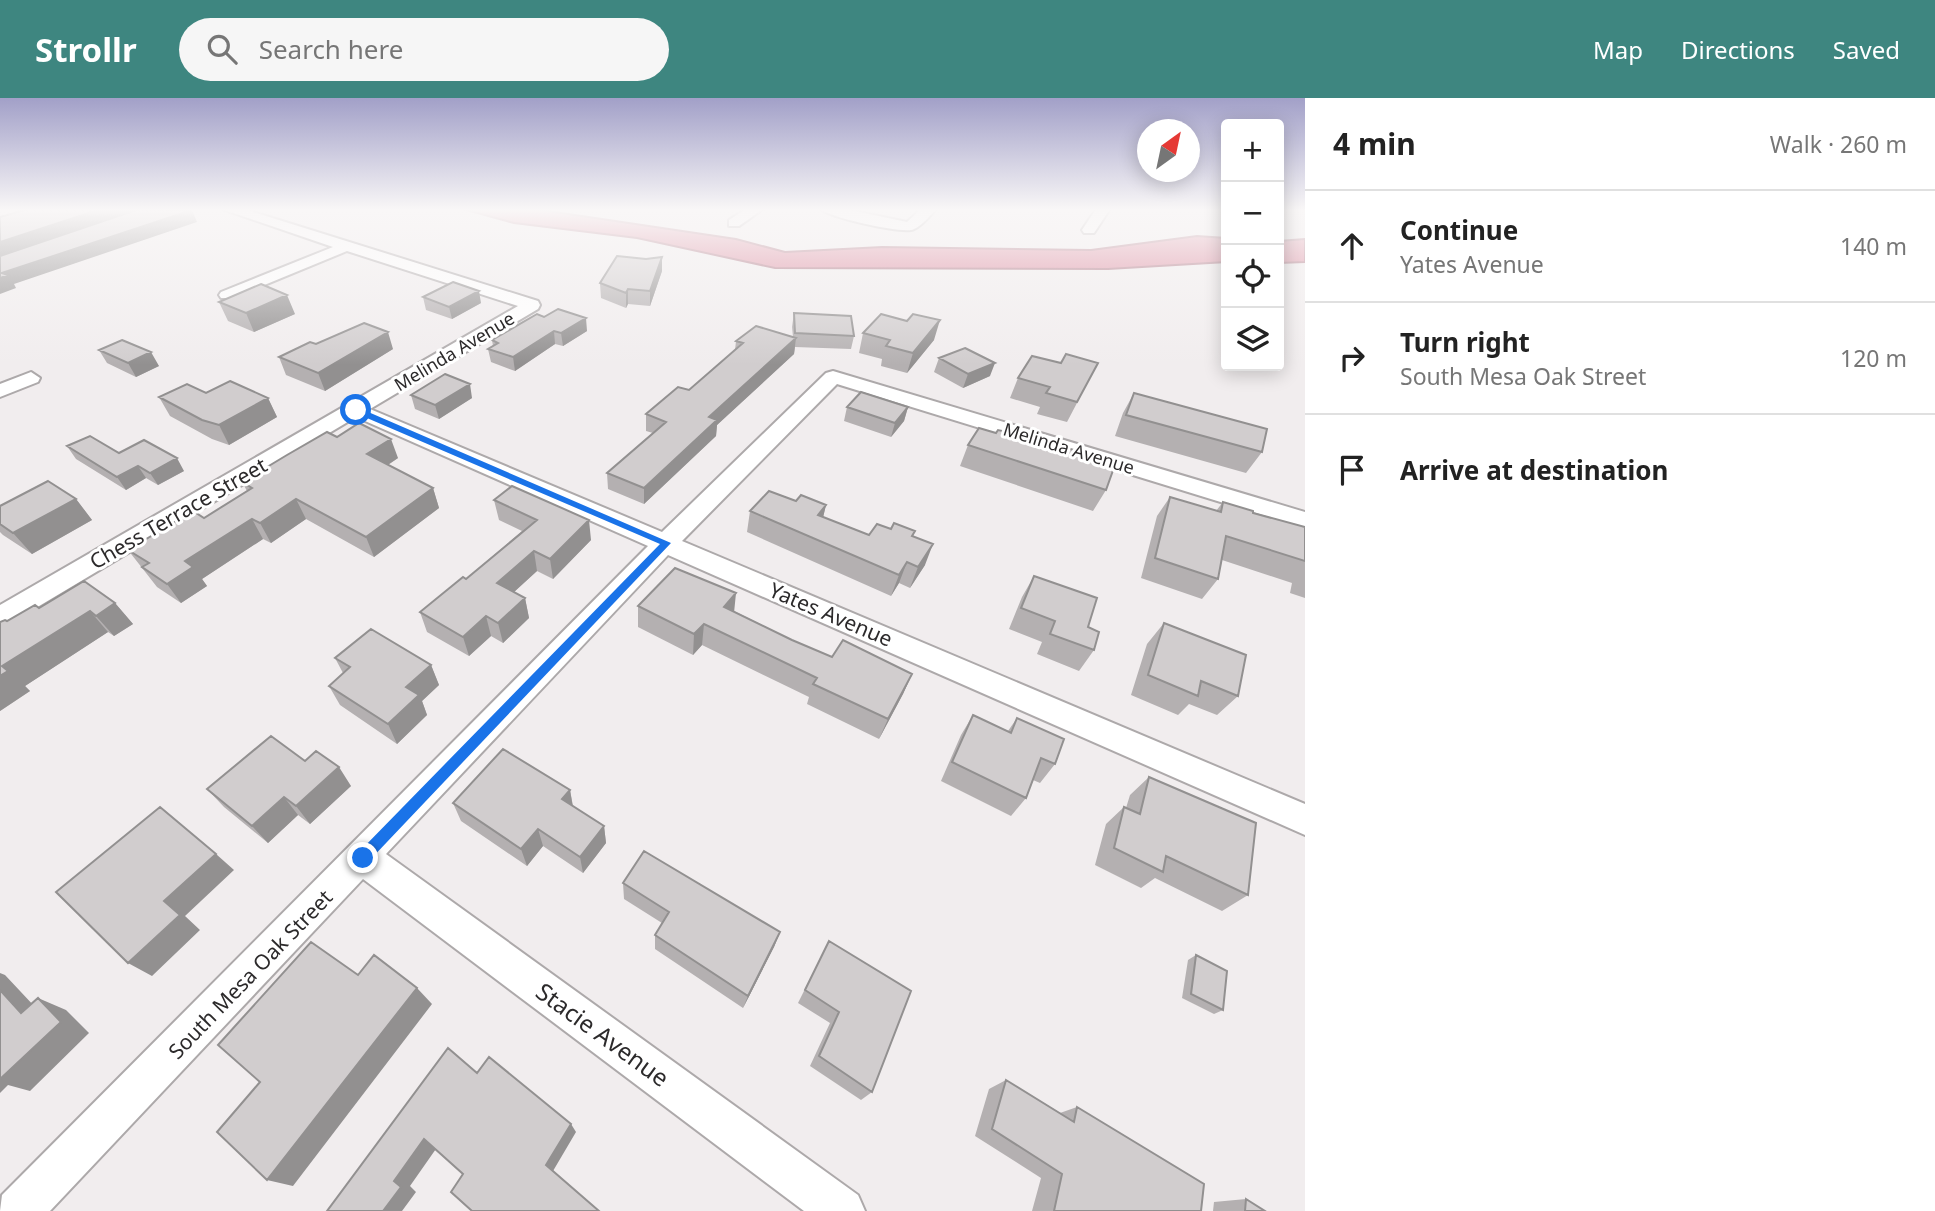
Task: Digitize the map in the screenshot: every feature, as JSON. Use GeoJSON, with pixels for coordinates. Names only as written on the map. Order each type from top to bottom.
{"type":"FeatureCollection","features":[{"type":"Feature","properties":{"kind":"street"},"geometry":{"type":"LineString","coordinates":[[227,295],[311,261]]}},
{"type":"Feature","properties":{"kind":"street","name":"Melinda Avenue"},"geometry":{"type":"LineString","coordinates":[[356,410],[532,305],[390,261]]}},
{"type":"Feature","properties":{"kind":"street","name":"Melinda Avenue"},"geometry":{"type":"LineString","coordinates":[[833,377],[1305,520]]}},
{"type":"Feature","properties":{"kind":"street","name":"South Mesa Oak Street"},"geometry":{"type":"LineString","coordinates":[[18,1211],[666,543],[833,377]]}},
{"type":"Feature","properties":{"kind":"street"},"geometry":{"type":"LineString","coordinates":[[0,391],[31,378]]}},
{"type":"Feature","properties":{"kind":"street","name":"Yates Avenue"},"geometry":{"type":"LineString","coordinates":[[356,410],[1305,820]]}},
{"type":"Feature","properties":{"kind":"street","name":"Chess Terrace Street"},"geometry":{"type":"LineString","coordinates":[[11,610],[356,410]]}},
{"type":"Feature","properties":{"kind":"street"},"geometry":{"type":"LineString","coordinates":[[0,588],[11,610]]}},
{"type":"Feature","properties":{"kind":"street","name":"Stacie Avenue"},"geometry":{"type":"LineString","coordinates":[[363,858],[842,1211]]}},
{"type":"Feature","properties":{"kind":"shaded area"},"geometry":{"type":"Polygon","coordinates":[[[743,261],[1221,261],[1108,269],[775,268],[743,261]]]}},
{"type":"Feature","properties":{"kind":"shaded area"},"geometry":{"type":"Polygon","coordinates":[[[1284,261],[1305,261],[1284,263],[1284,261]]]}},
{"type":"Feature","properties":{"kind":"building"},"geometry":{"type":"Polygon","coordinates":[[[0,261],[38,261],[2,273],[8,275],[0,278],[0,261]]]}},
{"type":"Feature","properties":{"kind":"building"},"geometry":{"type":"Polygon","coordinates":[[[614,261],[661,261],[650,291],[628,289],[626,293],[600,283],[614,261]]]}},
{"type":"Feature","properties":{"kind":"building"},"geometry":{"type":"Polygon","coordinates":[[[453,282],[479,291],[449,307],[423,297],[453,282]]]}},
{"type":"Feature","properties":{"kind":"building"},"geometry":{"type":"Polygon","coordinates":[[[261,284],[287,295],[246,313],[219,302],[261,284]]]}},
{"type":"Feature","properties":{"kind":"building"},"geometry":{"type":"Polygon","coordinates":[[[558,309],[586,318],[561,333],[554,331],[513,357],[488,349],[498,343],[492,340],[537,314],[544,317],[558,309]]]}},
{"type":"Feature","properties":{"kind":"building"},"geometry":{"type":"Polygon","coordinates":[[[794,313],[851,316],[854,336],[795,333],[794,313]]]}},
{"type":"Feature","properties":{"kind":"building"},"geometry":{"type":"Polygon","coordinates":[[[881,314],[907,321],[913,314],[940,320],[913,353],[886,346],[890,340],[863,333],[881,314]]]}},
{"type":"Feature","properties":{"kind":"building"},"geometry":{"type":"Polygon","coordinates":[[[364,323],[388,332],[318,373],[279,357],[310,342],[316,344],[364,323]]]}},
{"type":"Feature","properties":{"kind":"building"},"geometry":{"type":"Polygon","coordinates":[[[756,326],[796,338],[709,417],[717,420],[644,488],[607,473],[666,422],[646,414],[678,387],[689,390],[743,343],[736,341],[756,326]]]}},
{"type":"Feature","properties":{"kind":"building"},"geometry":{"type":"Polygon","coordinates":[[[122,340],[151,352],[128,363],[99,350],[122,340]]]}},
{"type":"Feature","properties":{"kind":"building"},"geometry":{"type":"Polygon","coordinates":[[[965,348],[995,363],[968,374],[939,358],[965,348]]]}},
{"type":"Feature","properties":{"kind":"building"},"geometry":{"type":"Polygon","coordinates":[[[1066,354],[1098,363],[1077,402],[1046,393],[1050,387],[1018,378],[1032,356],[1061,363],[1066,354]]]}},
{"type":"Feature","properties":{"kind":"building"},"geometry":{"type":"Polygon","coordinates":[[[445,374],[470,384],[435,405],[411,395],[445,374]]]}},
{"type":"Feature","properties":{"kind":"building"},"geometry":{"type":"Polygon","coordinates":[[[230,381],[268,398],[219,425],[202,420],[159,397],[187,384],[206,393],[230,381]]]}},
{"type":"Feature","properties":{"kind":"building"},"geometry":{"type":"Polygon","coordinates":[[[861,392],[908,407],[895,423],[847,407],[861,392]]]}},
{"type":"Feature","properties":{"kind":"building"},"geometry":{"type":"Polygon","coordinates":[[[1134,393],[1267,429],[1262,452],[1126,415],[1134,393]]]}},
{"type":"Feature","properties":{"kind":"building"},"geometry":{"type":"Polygon","coordinates":[[[359,423],[391,439],[367,454],[433,488],[366,537],[296,499],[260,523],[252,519],[185,561],[193,567],[167,584],[142,567],[149,563],[128,550],[193,511],[204,518],[252,488],[242,482],[327,432],[337,437],[359,423]]]}},
{"type":"Feature","properties":{"kind":"building"},"geometry":{"type":"Polygon","coordinates":[[[979,428],[996,433],[998,430],[1021,435],[1116,462],[1106,490],[968,445],[979,428]]]}},
{"type":"Feature","properties":{"kind":"building"},"geometry":{"type":"Polygon","coordinates":[[[90,436],[119,453],[144,440],[177,458],[150,473],[138,466],[117,477],[67,446],[90,436]]]}},
{"type":"Feature","properties":{"kind":"building"},"geometry":{"type":"Polygon","coordinates":[[[48,481],[76,499],[13,533],[0,524],[0,506],[48,481]]]}},
{"type":"Feature","properties":{"kind":"building"},"geometry":{"type":"Polygon","coordinates":[[[512,486],[589,520],[550,559],[534,551],[497,583],[525,598],[498,623],[486,616],[463,637],[420,612],[463,577],[466,579],[537,520],[494,500],[512,486]]]}},
{"type":"Feature","properties":{"kind":"building"},"geometry":{"type":"Polygon","coordinates":[[[769,491],[796,501],[801,495],[826,505],[818,515],[869,535],[877,524],[891,529],[894,523],[915,531],[912,536],[933,544],[918,567],[907,562],[899,575],[750,511],[769,491]]]}},
{"type":"Feature","properties":{"kind":"building"},"geometry":{"type":"Polygon","coordinates":[[[1170,497],[1221,512],[1223,502],[1305,527],[1305,561],[1226,536],[1218,579],[1155,558],[1170,497]]]}},
{"type":"Feature","properties":{"kind":"building"},"geometry":{"type":"Polygon","coordinates":[[[675,568],[736,593],[724,607],[792,640],[832,657],[843,640],[912,674],[888,719],[813,684],[817,678],[704,624],[694,634],[638,606],[675,568]]]}},
{"type":"Feature","properties":{"kind":"building"},"geometry":{"type":"Polygon","coordinates":[[[1034,576],[1097,598],[1088,627],[1099,632],[1094,650],[1050,634],[1055,621],[1021,608],[1034,576]]]}},
{"type":"Feature","properties":{"kind":"building"},"geometry":{"type":"Polygon","coordinates":[[[84,581],[115,603],[96,616],[90,611],[2,666],[8,671],[0,676],[0,622],[7,621],[35,605],[39,608],[84,581]]]}},
{"type":"Feature","properties":{"kind":"building"},"geometry":{"type":"Polygon","coordinates":[[[1164,623],[1246,655],[1238,696],[1201,681],[1198,696],[1148,675],[1164,623]]]}},
{"type":"Feature","properties":{"kind":"building"},"geometry":{"type":"Polygon","coordinates":[[[371,629],[431,665],[406,687],[419,695],[388,724],[329,686],[350,667],[335,658],[371,629]]]}},
{"type":"Feature","properties":{"kind":"building"},"geometry":{"type":"Polygon","coordinates":[[[973,715],[1011,733],[1017,718],[1064,739],[1055,764],[1041,758],[1026,798],[952,762],[973,715]]]}},
{"type":"Feature","properties":{"kind":"building"},"geometry":{"type":"Polygon","coordinates":[[[271,736],[305,761],[316,751],[339,767],[296,806],[284,797],[252,826],[207,789],[271,736]]]}},
{"type":"Feature","properties":{"kind":"building"},"geometry":{"type":"Polygon","coordinates":[[[503,749],[570,790],[562,799],[604,826],[580,857],[538,829],[521,849],[453,803],[503,749]]]}},
{"type":"Feature","properties":{"kind":"building"},"geometry":{"type":"Polygon","coordinates":[[[1149,777],[1256,823],[1248,895],[1166,856],[1163,872],[1114,848],[1124,807],[1140,814],[1149,777]]]}},
{"type":"Feature","properties":{"kind":"building"},"geometry":{"type":"Polygon","coordinates":[[[160,807],[216,854],[164,901],[180,915],[128,963],[56,892],[160,807]]]}},
{"type":"Feature","properties":{"kind":"building"},"geometry":{"type":"Polygon","coordinates":[[[644,851],[780,932],[748,996],[655,935],[669,912],[623,883],[644,851]]]}},
{"type":"Feature","properties":{"kind":"building"},"geometry":{"type":"Polygon","coordinates":[[[829,941],[911,991],[872,1092],[819,1056],[839,1012],[805,990],[829,941]]]}},
{"type":"Feature","properties":{"kind":"building"},"geometry":{"type":"Polygon","coordinates":[[[311,942],[358,975],[374,955],[417,988],[267,1180],[217,1132],[260,1082],[218,1045],[311,942]]]}},
{"type":"Feature","properties":{"kind":"building"},"geometry":{"type":"Polygon","coordinates":[[[1196,955],[1227,971],[1223,1010],[1191,994],[1196,955]]]}},
{"type":"Feature","properties":{"kind":"building"},"geometry":{"type":"Polygon","coordinates":[[[0,990],[21,1013],[38,998],[61,1022],[0,1079],[0,990]]]}},
{"type":"Feature","properties":{"kind":"building"},"geometry":{"type":"Polygon","coordinates":[[[448,1048],[477,1073],[489,1057],[571,1124],[546,1165],[599,1211],[472,1211],[451,1192],[463,1174],[424,1139],[394,1181],[401,1187],[383,1211],[327,1211],[448,1048]]]}},
{"type":"Feature","properties":{"kind":"building"},"geometry":{"type":"Polygon","coordinates":[[[1006,1080],[1074,1122],[1077,1107],[1204,1184],[1201,1211],[1054,1211],[1062,1174],[992,1129],[1006,1080]]]}},
{"type":"Feature","properties":{"kind":"building"},"geometry":{"type":"Polygon","coordinates":[[[1246,1199],[1265,1211],[1245,1211],[1246,1199]]]}},
{"type":"Feature","properties":{"kind":"route"},"geometry":{"type":"LineString","coordinates":[[356,410],[666,543],[363,858]]}}]}
